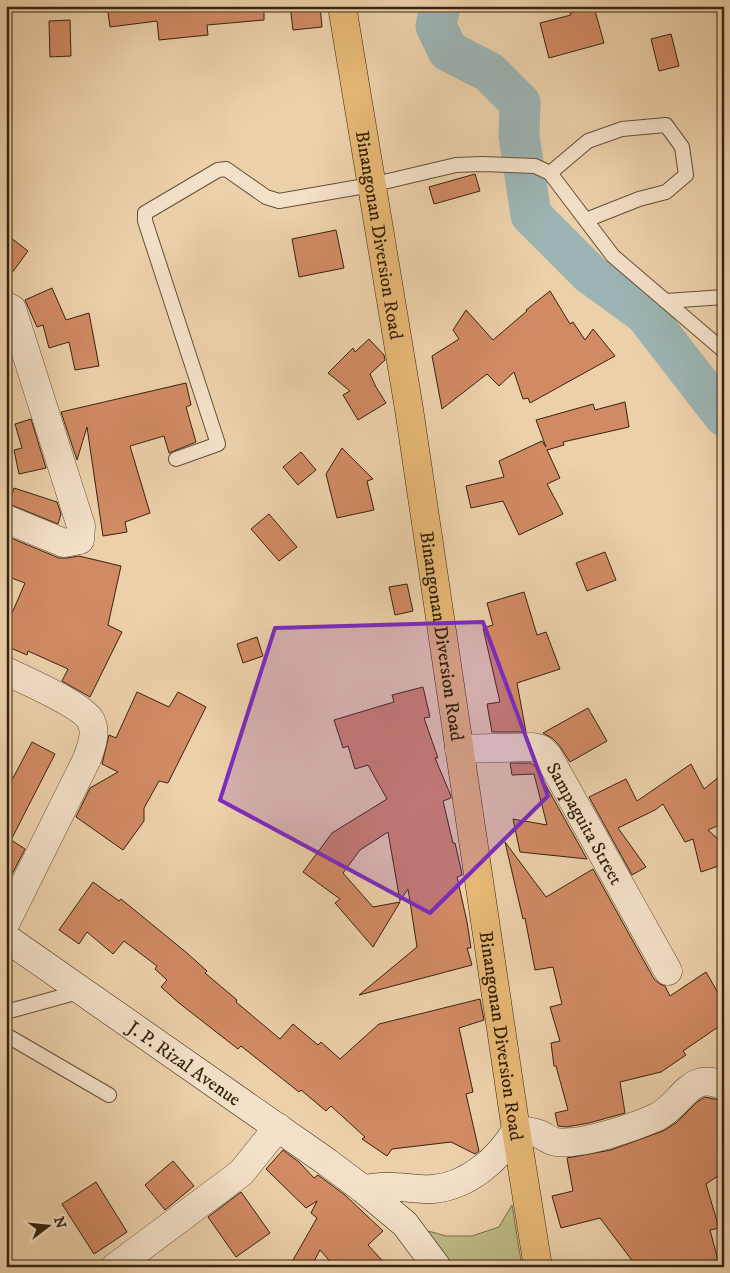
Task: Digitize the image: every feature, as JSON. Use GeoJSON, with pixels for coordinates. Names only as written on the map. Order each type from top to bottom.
{"type":"FeatureCollection","features":[{"type":"Feature","properties":{"kind":"main road","name":"Binangonan Diversion Road"},"geometry":{"type":"LineString","coordinates":[[342,6],[409,409],[538,1267]]}},
{"type":"Feature","properties":{"kind":"street"},"geometry":{"type":"LineString","coordinates":[[6,306],[12,309],[81,526],[80,540],[64,543],[6,519]]}},
{"type":"Feature","properties":{"kind":"street"},"geometry":{"type":"LineString","coordinates":[[6,671],[77,707],[91,721],[94,739],[6,922]]}},
{"type":"Feature","properties":{"kind":"street","name":"Sampaguita Street"},"geometry":{"type":"LineString","coordinates":[[459,749],[533,747],[541,749],[548,756],[668,971]]}},
{"type":"Feature","properties":{"kind":"street","name":"J. P. Rizal Avenue"},"geometry":{"type":"LineString","coordinates":[[6,938],[278,1127],[363,1189],[405,1224],[437,1267]]}},
{"type":"Feature","properties":{"kind":"street"},"geometry":{"type":"LineString","coordinates":[[363,1189],[393,1187],[433,1189],[454,1184],[487,1165],[508,1144],[516,1130],[537,1133],[556,1142],[584,1140],[606,1135],[659,1116],[690,1087],[703,1081],[724,1086]]}},
{"type":"Feature","properties":{"kind":"street"},"geometry":{"type":"LineString","coordinates":[[115,1267],[241,1173],[278,1127]]}},
{"type":"Feature","properties":{"kind":"lane"},"geometry":{"type":"LineString","coordinates":[[550,174],[588,141],[622,129],[666,125],[682,147],[686,175],[666,192],[639,199],[586,220]]}},
{"type":"Feature","properties":{"kind":"lane"},"geometry":{"type":"LineString","coordinates":[[176,459],[218,444],[145,221],[145,213],[218,170],[226,169],[266,197],[279,201],[371,184],[456,165],[535,166],[550,174],[613,256],[724,351]]}},
{"type":"Feature","properties":{"kind":"lane"},"geometry":{"type":"LineString","coordinates":[[666,301],[724,297]]}},
{"type":"Feature","properties":{"kind":"lane"},"geometry":{"type":"LineString","coordinates":[[6,1012],[82,991]]}},
{"type":"Feature","properties":{"kind":"lane"},"geometry":{"type":"LineString","coordinates":[[6,1035],[109,1095]]}},
{"type":"Feature","properties":{"kind":"highlighted area"},"geometry":{"type":"Polygon","coordinates":[[[483,622],[548,796],[430,913],[220,800],[275,628],[483,622]]]}},
{"type":"Feature","properties":{"kind":"shaded area"},"geometry":{"type":"Polygon","coordinates":[[[512,1205],[522,1267],[439,1267],[409,1229],[446,1236],[472,1236],[499,1227],[512,1205]]]}},
{"type":"Feature","properties":{"kind":"building"},"geometry":{"type":"Polygon","coordinates":[[[107,6],[264,6],[264,20],[207,25],[208,35],[159,40],[157,21],[110,27],[107,6]]]}},
{"type":"Feature","properties":{"kind":"building"},"geometry":{"type":"Polygon","coordinates":[[[290,6],[320,6],[322,27],[293,30],[290,6]]]}},
{"type":"Feature","properties":{"kind":"building"},"geometry":{"type":"Polygon","coordinates":[[[594,7],[604,43],[549,58],[540,23],[594,7]]]}},
{"type":"Feature","properties":{"kind":"building"},"geometry":{"type":"Polygon","coordinates":[[[70,20],[71,56],[50,57],[49,21],[70,20]]]}},
{"type":"Feature","properties":{"kind":"building"},"geometry":{"type":"Polygon","coordinates":[[[671,34],[679,66],[659,71],[651,39],[671,34]]]}},
{"type":"Feature","properties":{"kind":"building"},"geometry":{"type":"Polygon","coordinates":[[[475,174],[480,191],[434,204],[429,187],[475,174]]]}},
{"type":"Feature","properties":{"kind":"building"},"geometry":{"type":"Polygon","coordinates":[[[336,230],[344,268],[299,277],[292,239],[336,230]]]}},
{"type":"Feature","properties":{"kind":"building"},"geometry":{"type":"Polygon","coordinates":[[[6,234],[28,251],[6,281],[6,234]]]}},
{"type":"Feature","properties":{"kind":"building"},"geometry":{"type":"Polygon","coordinates":[[[52,288],[66,320],[89,313],[99,366],[75,370],[69,342],[49,348],[43,325],[37,327],[25,300],[52,288]]]}},
{"type":"Feature","properties":{"kind":"building"},"geometry":{"type":"Polygon","coordinates":[[[550,291],[570,324],[573,322],[585,340],[593,329],[615,356],[530,403],[528,398],[523,399],[514,372],[499,386],[487,374],[442,409],[432,356],[459,339],[453,330],[466,310],[493,340],[550,291]]]}},
{"type":"Feature","properties":{"kind":"building"},"geometry":{"type":"Polygon","coordinates":[[[369,339],[384,355],[385,360],[370,374],[386,403],[358,420],[343,395],[350,391],[328,373],[353,348],[355,352],[369,339]]]}},
{"type":"Feature","properties":{"kind":"building"},"geometry":{"type":"Polygon","coordinates":[[[186,383],[191,405],[186,407],[196,442],[169,453],[164,436],[130,446],[150,513],[125,522],[127,532],[103,536],[87,427],[77,460],[61,412],[186,383]]]}},
{"type":"Feature","properties":{"kind":"building"},"geometry":{"type":"Polygon","coordinates":[[[625,402],[629,427],[563,442],[564,445],[547,450],[560,478],[547,484],[563,514],[519,535],[503,501],[471,508],[466,486],[504,477],[499,461],[542,441],[546,447],[536,420],[593,404],[595,410],[625,402]]]}},
{"type":"Feature","properties":{"kind":"building"},"geometry":{"type":"Polygon","coordinates":[[[31,419],[46,468],[19,474],[14,450],[22,448],[15,424],[31,419]]]}},
{"type":"Feature","properties":{"kind":"building"},"geometry":{"type":"Polygon","coordinates":[[[342,448],[373,479],[367,481],[374,510],[337,518],[326,474],[342,448]]]}},
{"type":"Feature","properties":{"kind":"building"},"geometry":{"type":"Polygon","coordinates":[[[301,452],[316,470],[298,485],[283,467],[301,452]]]}},
{"type":"Feature","properties":{"kind":"building"},"geometry":{"type":"Polygon","coordinates":[[[14,488],[57,502],[61,514],[58,524],[9,504],[14,488]]]}},
{"type":"Feature","properties":{"kind":"building"},"geometry":{"type":"Polygon","coordinates":[[[269,514],[297,547],[279,561],[251,529],[269,514]]]}},
{"type":"Feature","properties":{"kind":"building"},"geometry":{"type":"Polygon","coordinates":[[[6,536],[59,558],[79,556],[121,566],[108,625],[122,632],[90,697],[62,681],[68,669],[28,651],[27,655],[6,646],[6,627],[25,583],[6,576],[6,536]]]}},
{"type":"Feature","properties":{"kind":"building"},"geometry":{"type":"Polygon","coordinates":[[[605,552],[616,580],[587,591],[576,563],[605,552]]]}},
{"type":"Feature","properties":{"kind":"building"},"geometry":{"type":"Polygon","coordinates":[[[407,584],[413,611],[395,615],[389,587],[407,584]]]}},
{"type":"Feature","properties":{"kind":"building"},"geometry":{"type":"Polygon","coordinates":[[[524,592],[537,635],[546,632],[560,669],[517,683],[526,732],[492,732],[487,704],[500,702],[483,628],[493,625],[487,603],[524,592]]]}},
{"type":"Feature","properties":{"kind":"building"},"geometry":{"type":"Polygon","coordinates":[[[257,637],[263,656],[243,663],[237,644],[257,637]]]}},
{"type":"Feature","properties":{"kind":"building"},"geometry":{"type":"Polygon","coordinates":[[[423,687],[430,717],[424,718],[438,758],[435,758],[451,796],[451,798],[443,801],[461,869],[462,875],[457,877],[467,922],[471,948],[467,948],[472,965],[359,995],[417,947],[408,889],[400,901],[388,832],[360,850],[343,873],[373,907],[400,902],[373,947],[335,903],[340,899],[303,872],[332,833],[387,799],[368,765],[355,769],[348,746],[343,748],[334,720],[394,702],[392,695],[423,687]]]}},
{"type":"Feature","properties":{"kind":"building"},"geometry":{"type":"Polygon","coordinates":[[[137,692],[169,707],[178,692],[206,707],[168,783],[159,781],[144,808],[144,821],[123,850],[76,817],[90,788],[118,772],[102,764],[109,735],[116,738],[137,692]]]}},
{"type":"Feature","properties":{"kind":"building"},"geometry":{"type":"Polygon","coordinates":[[[588,708],[607,741],[570,762],[559,745],[543,733],[588,708]]]}},
{"type":"Feature","properties":{"kind":"building"},"geometry":{"type":"Polygon","coordinates":[[[32,742],[55,754],[11,840],[25,849],[6,886],[6,776],[12,780],[32,742]]]}},
{"type":"Feature","properties":{"kind":"building"},"geometry":{"type":"Polygon","coordinates":[[[510,763],[531,763],[535,766],[587,859],[520,852],[513,819],[547,825],[534,774],[512,775],[510,763]]]}},
{"type":"Feature","properties":{"kind":"building"},"geometry":{"type":"Polygon","coordinates":[[[691,764],[704,789],[724,773],[724,823],[708,830],[719,840],[724,856],[724,864],[701,872],[693,839],[685,842],[663,804],[655,810],[618,828],[646,867],[632,875],[589,797],[626,779],[637,801],[691,764]]]}},
{"type":"Feature","properties":{"kind":"building"},"geometry":{"type":"Polygon","coordinates":[[[505,842],[546,897],[593,869],[654,979],[665,986],[670,996],[706,972],[724,1003],[724,1023],[683,1051],[686,1055],[661,1072],[620,1082],[625,1113],[589,1123],[566,1127],[558,1126],[555,1113],[568,1110],[556,1066],[554,1066],[551,1043],[560,1041],[550,1007],[562,1004],[553,967],[535,970],[525,918],[523,919],[505,842]]]}},
{"type":"Feature","properties":{"kind":"building"},"geometry":{"type":"Polygon","coordinates":[[[93,882],[119,901],[121,899],[187,953],[207,971],[205,973],[237,1000],[236,1002],[280,1039],[293,1024],[318,1045],[321,1042],[340,1059],[379,1024],[480,999],[484,1020],[459,1028],[473,1092],[466,1094],[479,1151],[475,1154],[451,1142],[392,1149],[387,1156],[362,1139],[365,1137],[331,1106],[326,1111],[241,1046],[238,1049],[179,1003],[161,987],[167,980],[155,969],[157,966],[124,941],[113,954],[87,932],[79,944],[59,930],[93,882]]]}},
{"type":"Feature","properties":{"kind":"building"},"geometry":{"type":"Polygon","coordinates":[[[705,1097],[724,1101],[724,1172],[706,1184],[719,1228],[710,1230],[718,1260],[697,1267],[637,1267],[600,1218],[561,1228],[552,1196],[573,1191],[567,1158],[611,1150],[663,1131],[676,1123],[697,1102],[705,1097]]]}},
{"type":"Feature","properties":{"kind":"building"},"geometry":{"type":"Polygon","coordinates":[[[283,1150],[299,1162],[314,1178],[318,1175],[345,1195],[383,1231],[368,1245],[388,1267],[335,1267],[320,1250],[311,1267],[289,1267],[317,1218],[311,1213],[317,1201],[306,1208],[266,1169],[283,1150]]]}},
{"type":"Feature","properties":{"kind":"building"},"geometry":{"type":"Polygon","coordinates":[[[173,1161],[194,1186],[165,1210],[145,1185],[173,1161]]]}},
{"type":"Feature","properties":{"kind":"building"},"geometry":{"type":"Polygon","coordinates":[[[96,1182],[127,1232],[94,1254],[62,1204],[96,1182]]]}},
{"type":"Feature","properties":{"kind":"building"},"geometry":{"type":"Polygon","coordinates":[[[241,1192],[270,1233],[236,1257],[208,1217],[241,1192]]]}},
{"type":"Feature","properties":{"kind":"waterway"},"geometry":{"type":"LineString","coordinates":[[440,6],[436,26],[448,51],[489,72],[520,103],[519,136],[531,215],[590,274],[645,314],[724,416]]}}]}
